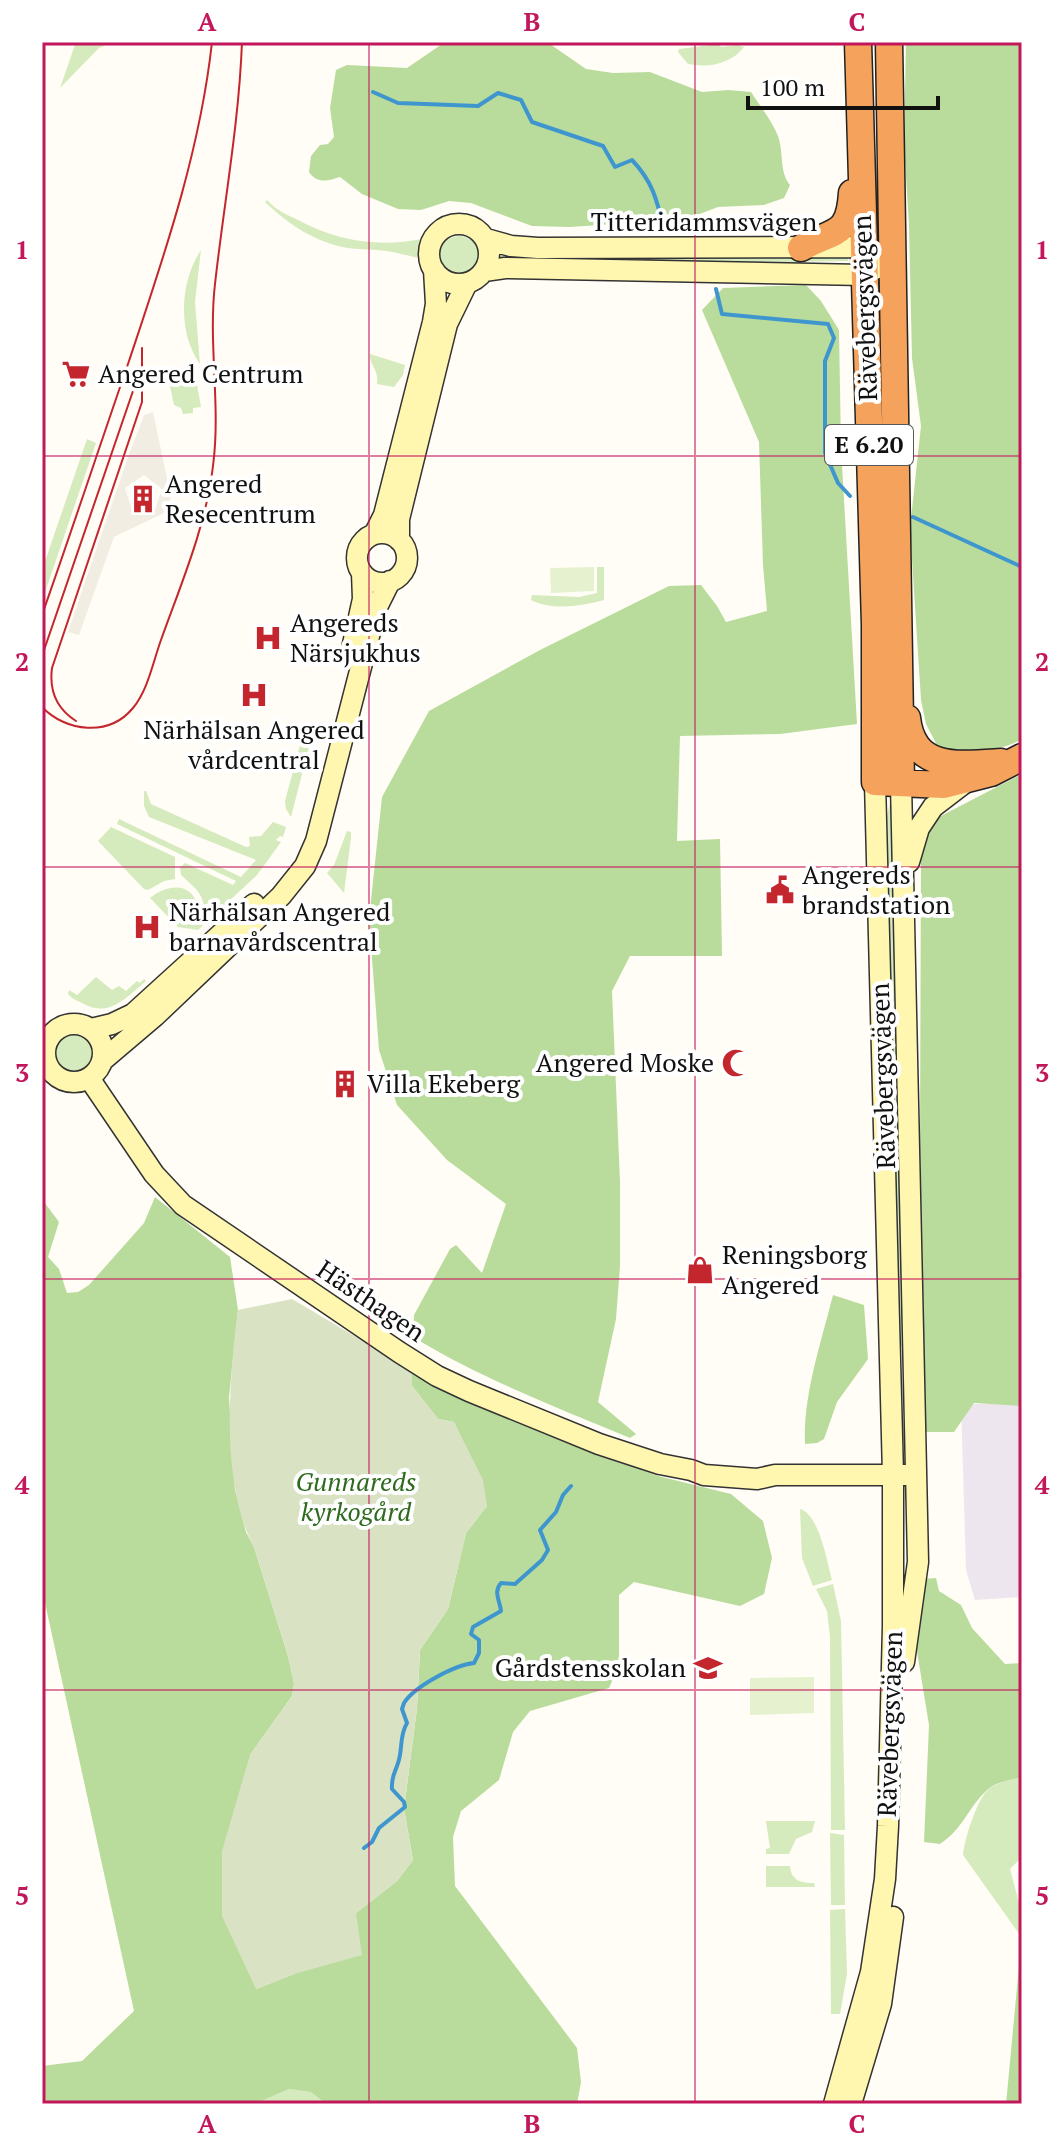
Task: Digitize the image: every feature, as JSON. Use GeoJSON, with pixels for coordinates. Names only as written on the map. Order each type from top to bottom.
{"type":"FeatureCollection","features":[{"type":"Feature","properties":{"kind":"highway","name":"Rävebergsvägen"},"geometry":{"type":"LineString","coordinates":[[858,42],[875,625],[888,783]]}},
{"type":"Feature","properties":{"kind":"highway","name":"Rävebergsvägen"},"geometry":{"type":"LineString","coordinates":[[888,783],[898,671],[889,42]]}},
{"type":"Feature","properties":{"kind":"highway"},"geometry":{"type":"LineString","coordinates":[[801,248],[832,235],[846,223],[851,213],[853,153],[860,138]]}},
{"type":"Feature","properties":{"kind":"highway","name":"E 6.20"},"geometry":{"type":"LineString","coordinates":[[898,671],[908,732],[922,754],[933,759],[964,763],[1018,759]]}},
{"type":"Feature","properties":{"kind":"highway","name":"E 6.20"},"geometry":{"type":"LineString","coordinates":[[888,783],[944,785],[968,781],[1018,759]]}},
{"type":"Feature","properties":{"kind":"street"},"geometry":{"type":"LineString","coordinates":[[375,533],[384,515],[433,322],[437,289],[429,252],[434,237],[440,231],[448,226],[465,224],[486,239],[489,261],[447,324],[399,519],[399,540]]}},
{"type":"Feature","properties":{"kind":"street","name":"Titteridammsvägen"},"geometry":{"type":"LineString","coordinates":[[486,239],[538,248],[863,247],[893,259]]}},
{"type":"Feature","properties":{"kind":"street"},"geometry":{"type":"LineString","coordinates":[[864,275],[893,259]]}},
{"type":"Feature","properties":{"kind":"street","name":"Titteridammsvägen"},"geometry":{"type":"LineString","coordinates":[[476,277],[505,268],[864,275]]}},
{"type":"Feature","properties":{"kind":"street"},"geometry":{"type":"LineString","coordinates":[[434,270],[445,280],[476,277]]}},
{"type":"Feature","properties":{"kind":"street"},"geometry":{"type":"LineString","coordinates":[[375,533],[388,533],[399,540],[406,551],[406,564],[390,581],[376,609],[316,841],[305,866],[290,887],[155,1016],[102,1061],[89,1078],[70,1082],[57,1077],[47,1064],[45,1052],[49,1037],[60,1027],[74,1024],[91,1029],[133,1014],[270,890],[298,852],[312,815],[362,606],[358,548],[375,533]]}},
{"type":"Feature","properties":{"kind":"street"},"geometry":{"type":"LineString","coordinates":[[362,573],[374,581],[390,581]]}},
{"type":"Feature","properties":{"kind":"street","name":"Rävebergsvägen"},"geometry":{"type":"LineString","coordinates":[[903,894],[919,828],[933,807],[968,781]]}},
{"type":"Feature","properties":{"kind":"street","name":"Rävebergsvägen"},"geometry":{"type":"LineString","coordinates":[[851,2104],[881,2004],[895,1900],[898,1731],[918,1562],[903,894],[888,783]]}},
{"type":"Feature","properties":{"kind":"street","name":"Rävebergsvägen"},"geometry":{"type":"LineString","coordinates":[[834,2104],[868,1985],[885,1879],[893,1626],[888,783]]}},
{"type":"Feature","properties":{"kind":"street"},"geometry":{"type":"LineString","coordinates":[[91,1029],[101,1041],[102,1061]]}},
{"type":"Feature","properties":{"kind":"street","name":"Hästhagen"},"geometry":{"type":"LineString","coordinates":[[89,1078],[154,1174],[183,1205],[418,1364],[469,1391],[599,1444],[660,1464],[691,1470],[704,1467],[757,1470],[775,1475],[918,1474]]}},
{"type":"Feature","properties":{"kind":"shaded area"},"geometry":{"type":"Polygon","coordinates":[[[153,412],[171,497],[166,512],[114,537],[79,635],[68,632],[128,457],[144,415],[153,412]],[[144,475],[125,488],[132,510],[155,510],[162,489],[144,475]]]}},
{"type":"Feature","properties":{"kind":"shaded area"},"geometry":{"type":"Polygon","coordinates":[[[961,1404],[1022,1404],[1022,1597],[975,1600],[966,1570],[961,1404]]]}},
{"type":"Feature","properties":{"kind":"green space"},"geometry":{"type":"Polygon","coordinates":[[[76,42],[113,42],[99,48],[60,88],[76,42]]]}},
{"type":"Feature","properties":{"kind":"green space"},"geometry":{"type":"Polygon","coordinates":[[[445,42],[547,42],[586,69],[613,73],[650,72],[702,92],[751,92],[778,136],[784,174],[790,185],[784,198],[764,205],[718,207],[697,215],[661,214],[647,222],[569,227],[532,226],[471,203],[449,201],[421,210],[398,209],[362,194],[340,177],[323,180],[312,176],[309,172],[311,156],[320,145],[328,144],[334,137],[330,108],[336,70],[347,65],[407,68],[445,42]]]}},
{"type":"Feature","properties":{"kind":"green space"},"geometry":{"type":"Polygon","coordinates":[[[906,42],[1022,42],[1022,739],[1003,747],[982,750],[940,751],[926,724],[921,700],[910,528],[921,426],[912,358],[904,144],[906,42]]]}},
{"type":"Feature","properties":{"kind":"green space"},"geometry":{"type":"Polygon","coordinates":[[[719,44],[721,47],[744,47],[726,61],[712,65],[688,64],[678,52],[679,49],[719,44]]]}},
{"type":"Feature","properties":{"kind":"green space"},"geometry":{"type":"Polygon","coordinates":[[[267,200],[278,210],[313,228],[345,238],[393,242],[427,238],[425,259],[325,242],[283,218],[265,202],[267,200]]]}},
{"type":"Feature","properties":{"kind":"green space"},"geometry":{"type":"Polygon","coordinates":[[[459,236],[472,242],[478,255],[472,268],[459,274],[446,268],[440,255],[446,242],[459,236]]]}},
{"type":"Feature","properties":{"kind":"green space"},"geometry":{"type":"Polygon","coordinates":[[[201,250],[195,302],[200,364],[188,337],[184,307],[189,276],[201,250]]]}},
{"type":"Feature","properties":{"kind":"green space"},"geometry":{"type":"Polygon","coordinates":[[[495,250],[848,255],[848,261],[494,264],[495,250]]]}},
{"type":"Feature","properties":{"kind":"green space"},"geometry":{"type":"Polygon","coordinates":[[[806,285],[821,301],[839,330],[841,448],[857,724],[780,734],[680,736],[677,841],[720,839],[722,956],[630,956],[612,991],[620,1182],[620,1266],[616,1319],[598,1402],[636,1434],[630,1438],[492,1379],[413,1337],[414,1315],[450,1249],[456,1245],[482,1273],[506,1204],[447,1160],[397,1105],[379,1050],[369,919],[382,797],[429,711],[540,650],[669,586],[701,585],[726,622],[767,611],[759,442],[702,310],[723,288],[806,285]]]}},
{"type":"Feature","properties":{"kind":"green space"},"geometry":{"type":"Polygon","coordinates":[[[370,354],[405,365],[403,375],[394,387],[377,384],[370,354]]]}},
{"type":"Feature","properties":{"kind":"green space"},"geometry":{"type":"Polygon","coordinates":[[[177,372],[196,379],[201,407],[193,408],[193,413],[183,414],[181,408],[174,405],[169,381],[177,372]]]}},
{"type":"Feature","properties":{"kind":"green space"},"geometry":{"type":"Polygon","coordinates":[[[87,439],[96,443],[42,601],[42,570],[87,439]]]}},
{"type":"Feature","properties":{"kind":"green space"},"geometry":{"type":"Polygon","coordinates":[[[594,567],[594,591],[551,593],[550,568],[594,567]]]}},
{"type":"Feature","properties":{"kind":"green space"},"geometry":{"type":"Polygon","coordinates":[[[597,567],[604,567],[604,600],[577,606],[558,606],[531,600],[532,595],[579,597],[597,593],[597,567]]]}},
{"type":"Feature","properties":{"kind":"green space"},"geometry":{"type":"Polygon","coordinates":[[[311,739],[291,817],[285,801],[300,745],[303,740],[311,739]]]}},
{"type":"Feature","properties":{"kind":"green space"},"geometry":{"type":"Polygon","coordinates":[[[1022,774],[1022,1406],[974,1403],[954,1432],[924,1432],[920,1143],[921,848],[937,818],[1022,774]]]}},
{"type":"Feature","properties":{"kind":"green space"},"geometry":{"type":"Polygon","coordinates":[[[144,791],[151,804],[246,847],[250,846],[249,837],[261,836],[273,822],[286,827],[283,837],[276,840],[281,842],[257,875],[198,930],[178,927],[150,898],[165,889],[181,888],[193,895],[198,913],[204,912],[200,895],[181,875],[180,868],[185,863],[233,885],[236,881],[117,824],[119,819],[241,877],[256,860],[149,817],[144,806],[144,791]]]}},
{"type":"Feature","properties":{"kind":"green space"},"geometry":{"type":"Polygon","coordinates":[[[892,802],[903,1346],[898,1345],[886,820],[892,802]]]}},
{"type":"Feature","properties":{"kind":"green space"},"geometry":{"type":"Polygon","coordinates":[[[111,827],[175,857],[175,879],[144,889],[98,841],[111,827]]]}},
{"type":"Feature","properties":{"kind":"green space"},"geometry":{"type":"Polygon","coordinates":[[[347,831],[351,832],[351,838],[344,893],[327,873],[334,865],[347,831]]]}},
{"type":"Feature","properties":{"kind":"green space"},"geometry":{"type":"Polygon","coordinates":[[[96,977],[112,990],[119,986],[126,991],[137,981],[146,981],[125,999],[102,1009],[93,1008],[68,994],[69,990],[77,995],[96,977]]]}},
{"type":"Feature","properties":{"kind":"green space"},"geometry":{"type":"Polygon","coordinates":[[[74,1035],[87,1041],[93,1054],[87,1067],[74,1073],[61,1067],[55,1054],[61,1041],[74,1035]]]}},
{"type":"Feature","properties":{"kind":"green space"},"geometry":{"type":"Polygon","coordinates":[[[155,1197],[230,1257],[238,1310],[229,1397],[235,1490],[294,1683],[292,1696],[250,1755],[256,1989],[294,1974],[356,1913],[397,1881],[413,1860],[404,1809],[417,1708],[420,1650],[448,1609],[466,1533],[487,1506],[454,1422],[438,1419],[412,1386],[412,1370],[470,1401],[658,1476],[731,1494],[763,1521],[772,1558],[764,1594],[740,1606],[634,1582],[619,1595],[619,1666],[609,1688],[530,1711],[513,1732],[499,1780],[461,1811],[453,1837],[455,1886],[577,2048],[581,2082],[577,2104],[326,2104],[311,2092],[289,2089],[255,2104],[42,2104],[42,2066],[82,2061],[134,2011],[42,1589],[42,1199],[59,1222],[48,1257],[59,1269],[67,1293],[78,1292],[89,1285],[144,1223],[155,1197]]]}},
{"type":"Feature","properties":{"kind":"green space"},"geometry":{"type":"Polygon","coordinates":[[[833,1295],[864,1305],[868,1359],[837,1402],[824,1439],[805,1444],[810,1388],[833,1295]]]}},
{"type":"Feature","properties":{"kind":"green space","name":"Gunnareds kyrkogård"},"geometry":{"type":"Polygon","coordinates":[[[292,1299],[412,1370],[412,1386],[438,1419],[454,1422],[483,1480],[487,1506],[466,1533],[448,1609],[420,1650],[417,1708],[404,1809],[413,1860],[397,1881],[356,1913],[362,1955],[294,1974],[256,1989],[222,1916],[222,1851],[250,1755],[292,1696],[294,1683],[236,1493],[230,1399],[238,1310],[292,1299]]]}},
{"type":"Feature","properties":{"kind":"green space"},"geometry":{"type":"Polygon","coordinates":[[[800,1509],[807,1513],[817,1529],[832,1580],[813,1586],[802,1558],[800,1509]]]}},
{"type":"Feature","properties":{"kind":"green space"},"geometry":{"type":"Polygon","coordinates":[[[936,1578],[939,1591],[961,1605],[972,1628],[1005,1664],[1022,1663],[1022,1777],[990,1788],[954,1832],[940,1844],[924,1842],[929,1725],[914,1633],[924,1600],[922,1579],[936,1578]]]}},
{"type":"Feature","properties":{"kind":"green space"},"geometry":{"type":"Polygon","coordinates":[[[833,1584],[841,1621],[845,1830],[831,1830],[830,1637],[827,1611],[816,1589],[833,1584]]]}},
{"type":"Feature","properties":{"kind":"green space"},"geometry":{"type":"Polygon","coordinates":[[[814,1677],[814,1713],[750,1715],[750,1678],[814,1677]]]}},
{"type":"Feature","properties":{"kind":"green space"},"geometry":{"type":"Polygon","coordinates":[[[1022,1777],[1022,1857],[1010,1869],[1022,1914],[1022,1938],[963,1855],[972,1819],[985,1793],[998,1784],[1022,1777]]]}},
{"type":"Feature","properties":{"kind":"green space"},"geometry":{"type":"Polygon","coordinates":[[[766,1821],[815,1821],[812,1832],[796,1839],[789,1854],[766,1854],[766,1849],[770,1848],[766,1821]]]}},
{"type":"Feature","properties":{"kind":"green space"},"geometry":{"type":"Polygon","coordinates":[[[830,1833],[844,1835],[845,1905],[831,1905],[830,1833]]]}},
{"type":"Feature","properties":{"kind":"green space"},"geometry":{"type":"Polygon","coordinates":[[[766,1866],[790,1866],[795,1878],[814,1883],[815,1887],[766,1887],[766,1866]]]}},
{"type":"Feature","properties":{"kind":"green space"},"geometry":{"type":"Polygon","coordinates":[[[845,1909],[847,1974],[840,2014],[831,2014],[830,1910],[845,1909]]]}},
{"type":"Feature","properties":{"kind":"green space"},"geometry":{"type":"Polygon","coordinates":[[[1022,1934],[1022,2104],[1006,2104],[1008,2083],[1022,1934]]]}},
{"type":"Feature","properties":{"kind":"green space"},"geometry":{"type":"Polygon","coordinates":[[[289,2089],[311,2092],[326,2104],[255,2104],[289,2089]]]}},
{"type":"Feature","properties":{"kind":"waterway"},"geometry":{"type":"LineString","coordinates":[[373,92],[398,103],[478,106],[498,93],[521,100],[532,122],[603,146],[615,167],[632,160],[653,191],[663,227]]}},
{"type":"Feature","properties":{"kind":"waterway"},"geometry":{"type":"LineString","coordinates":[[716,289],[722,314],[828,324],[834,338],[825,361],[825,453],[838,483],[850,496]]}},
{"type":"Feature","properties":{"kind":"waterway"},"geometry":{"type":"LineString","coordinates":[[913,517],[1022,567]]}},
{"type":"Feature","properties":{"kind":"waterway"},"geometry":{"type":"LineString","coordinates":[[364,1848],[372,1842],[379,1828],[405,1807],[392,1789],[407,1723],[402,1709],[404,1703],[416,1690],[435,1678],[474,1663],[479,1653],[479,1640],[471,1634],[473,1627],[501,1611],[497,1593],[501,1583],[515,1584],[542,1560],[548,1550],[540,1530],[556,1512],[563,1495],[571,1486]]}},
{"type":"Feature","properties":{"kind":"tram line"},"geometry":{"type":"LineString","coordinates":[[42,615],[167,243],[190,164],[212,42]]}},
{"type":"Feature","properties":{"kind":"tram line"},"geometry":{"type":"LineString","coordinates":[[42,707],[63,722],[88,728],[112,724],[133,708],[146,684],[199,533],[213,466],[216,421],[213,307],[235,133],[242,42]]}},
{"type":"Feature","properties":{"kind":"tram line"},"geometry":{"type":"LineString","coordinates":[[76,721],[56,699],[52,668],[142,402],[142,348]]}},
{"type":"Feature","properties":{"kind":"tram line"},"geometry":{"type":"LineString","coordinates":[[42,656],[133,391]]}},
{"type":"Feature","properties":{"kind":"place","name":"Angered Centrum"},"geometry":{"type":"Point","coordinates":[76,374]}},
{"type":"Feature","properties":{"kind":"place","name":"Angered Resecentrum"},"geometry":{"type":"Point","coordinates":[143,499]}},
{"type":"Feature","properties":{"kind":"place","name":"Angereds Närsjukhus"},"geometry":{"type":"Point","coordinates":[268,638]}},
{"type":"Feature","properties":{"kind":"place","name":"Närhälsan Angered vårdcentral"},"geometry":{"type":"Point","coordinates":[254,695]}},
{"type":"Feature","properties":{"kind":"place","name":"Angereds brandstation"},"geometry":{"type":"Point","coordinates":[780,890]}},
{"type":"Feature","properties":{"kind":"place","name":"Närhälsan Angered barnavårdscentral"},"geometry":{"type":"Point","coordinates":[147,927]}},
{"type":"Feature","properties":{"kind":"place","name":"Angered Moske"},"geometry":{"type":"Point","coordinates":[736,1063]}},
{"type":"Feature","properties":{"kind":"place","name":"Villa Ekeberg"},"geometry":{"type":"Point","coordinates":[345,1084]}},
{"type":"Feature","properties":{"kind":"place","name":"Reningsborg Angered"},"geometry":{"type":"Point","coordinates":[700,1270]}},
{"type":"Feature","properties":{"kind":"place","name":"Gårdstensskolan"},"geometry":{"type":"Point","coordinates":[708,1668]}}]}
